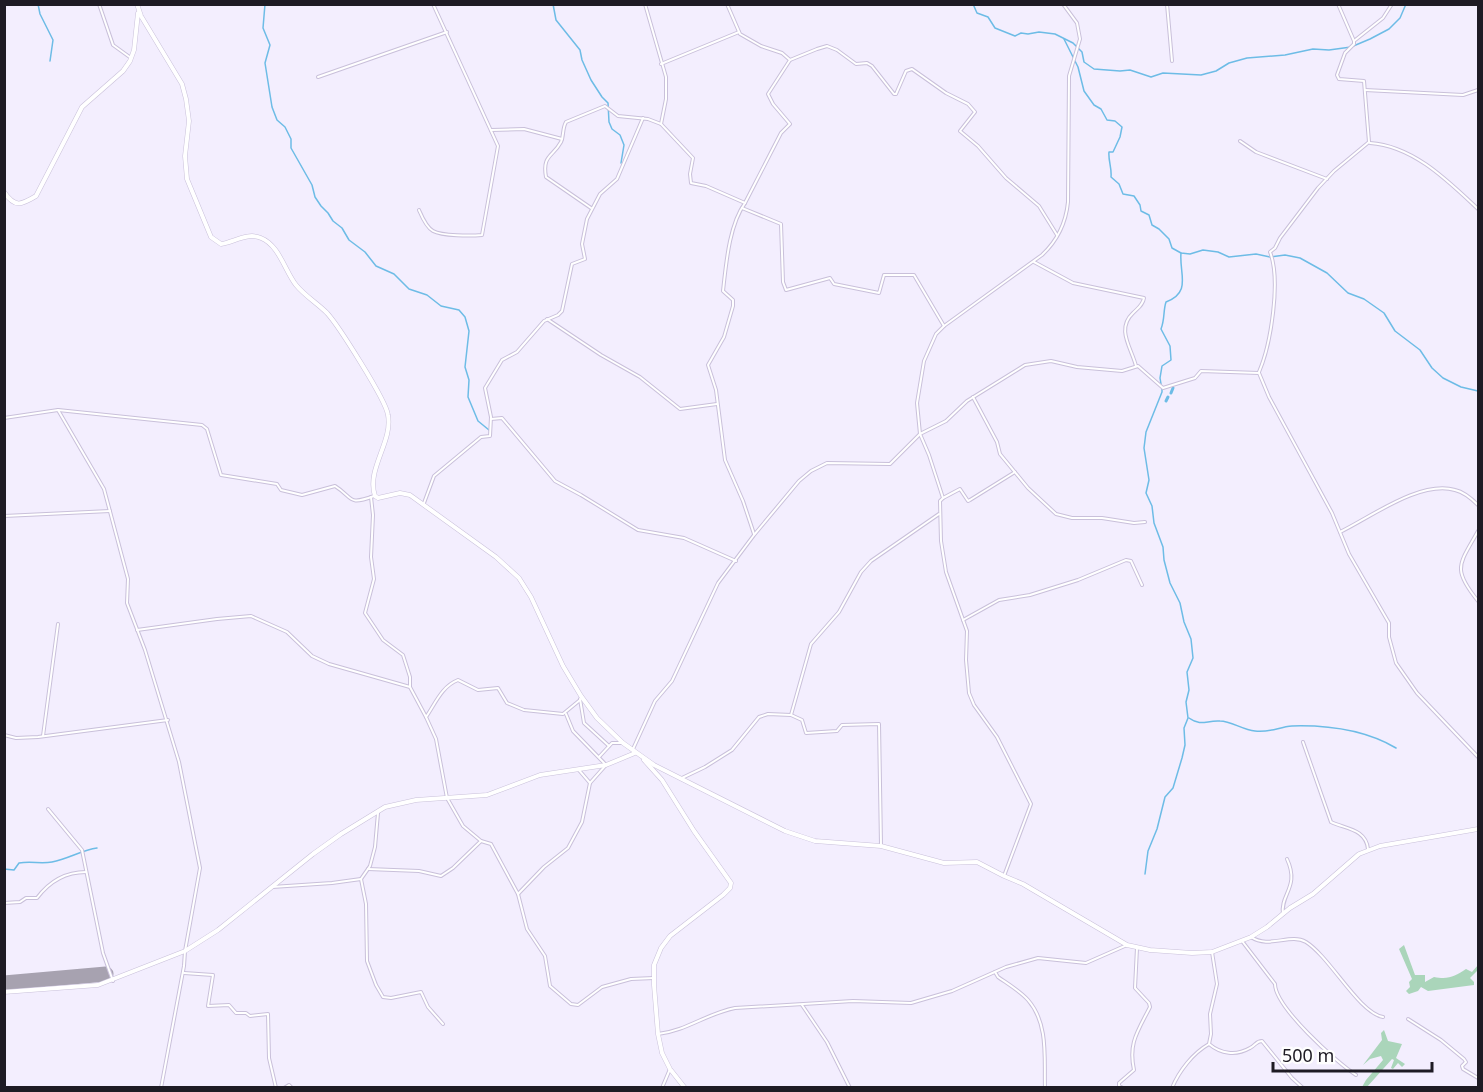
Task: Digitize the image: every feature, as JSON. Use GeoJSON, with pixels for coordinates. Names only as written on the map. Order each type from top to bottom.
{"type":"FeatureCollection","features":[{"type":"Feature","properties":{"kind":"street"},"geometry":{"type":"LineString","coordinates":[[99,4],[113,45],[131,58]]}},
{"type":"Feature","properties":{"kind":"street"},"geometry":{"type":"LineString","coordinates":[[137,4],[140,14],[175,70],[184,92],[189,121],[185,156],[187,179],[211,237],[221,244],[254,236],[270,243],[295,283],[333,320],[386,406],[389,426],[375,473],[373,496],[371,557],[374,579],[365,613],[383,640],[403,655],[411,676],[410,687],[436,740],[447,798],[464,826],[481,841],[491,844],[518,894],[527,928],[546,959],[550,986],[571,1004],[580,1004],[602,987],[631,979],[654,978]]}},
{"type":"Feature","properties":{"kind":"street"},"geometry":{"type":"LineString","coordinates":[[419,210],[434,231],[460,236],[482,234],[499,149],[433,4]]}},
{"type":"Feature","properties":{"kind":"street"},"geometry":{"type":"LineString","coordinates":[[645,4],[660,64],[666,77],[661,124]]}},
{"type":"Feature","properties":{"kind":"street"},"geometry":{"type":"LineString","coordinates":[[727,4],[741,35],[760,46],[782,53],[790,60]]}},
{"type":"Feature","properties":{"kind":"street"},"geometry":{"type":"LineString","coordinates":[[943,498],[920,434],[917,403],[924,362],[936,334],[1046,252],[1065,222],[1068,209],[1071,108],[1069,76],[1080,39],[1077,23],[1063,4]]}},
{"type":"Feature","properties":{"kind":"street"},"geometry":{"type":"LineString","coordinates":[[1167,4],[1172,61]]}},
{"type":"Feature","properties":{"kind":"street"},"geometry":{"type":"LineString","coordinates":[[1338,4],[1354,41]]}},
{"type":"Feature","properties":{"kind":"street"},"geometry":{"type":"LineString","coordinates":[[1369,142],[1363,81],[1339,79],[1337,76],[1345,53],[1354,41],[1383,18],[1392,4]]}},
{"type":"Feature","properties":{"kind":"street"},"geometry":{"type":"LineString","coordinates":[[4,192],[16,204],[36,196],[82,107],[123,71],[131,58],[140,14]]}},
{"type":"Feature","properties":{"kind":"street"},"geometry":{"type":"LineString","coordinates":[[318,77],[447,32]]}},
{"type":"Feature","properties":{"kind":"street"},"geometry":{"type":"LineString","coordinates":[[660,64],[739,32]]}},
{"type":"Feature","properties":{"kind":"street"},"geometry":{"type":"LineString","coordinates":[[754,535],[743,501],[725,460],[718,404],[708,364],[724,337],[733,306],[733,300],[723,293],[723,286],[729,247],[742,208],[781,134],[790,124],[768,96],[790,60],[817,49],[831,47],[856,64],[867,63],[872,66],[894,94],[906,71],[912,69],[946,93],[968,104],[975,112],[961,131],[1010,181],[1039,206],[1057,236]]}},
{"type":"Feature","properties":{"kind":"street"},"geometry":{"type":"LineString","coordinates":[[1365,90],[1463,94],[1479,90]]}},
{"type":"Feature","properties":{"kind":"street"},"geometry":{"type":"LineString","coordinates":[[591,208],[544,176],[547,158],[562,140],[566,122],[605,106],[618,117],[643,118],[661,124],[693,158],[691,183],[706,186],[745,203]]}},
{"type":"Feature","properties":{"kind":"street"},"geometry":{"type":"LineString","coordinates":[[424,503],[434,476],[481,437],[490,436],[491,419],[486,393],[488,381],[502,360],[517,352],[533,331],[547,319],[562,311],[572,264],[585,259],[582,233],[591,208],[600,194],[617,179],[643,118]]}},
{"type":"Feature","properties":{"kind":"street"},"geometry":{"type":"LineString","coordinates":[[491,130],[524,129],[562,140]]}},
{"type":"Feature","properties":{"kind":"street"},"geometry":{"type":"LineString","coordinates":[[1240,141],[1256,152],[1327,179]]}},
{"type":"Feature","properties":{"kind":"street"},"geometry":{"type":"LineString","coordinates":[[1258,373],[1266,354],[1274,311],[1275,267],[1270,252],[1276,248],[1280,238],[1327,179],[1369,142]]}},
{"type":"Feature","properties":{"kind":"street"},"geometry":{"type":"LineString","coordinates":[[1369,142],[1395,149],[1438,172],[1479,209]]}},
{"type":"Feature","properties":{"kind":"street"},"geometry":{"type":"LineString","coordinates":[[742,208],[781,224],[783,282],[786,290],[830,278],[834,284],[879,293],[884,275],[914,274],[944,326]]}},
{"type":"Feature","properties":{"kind":"street"},"geometry":{"type":"LineString","coordinates":[[1034,262],[1073,283],[1144,298],[1142,305],[1125,323],[1124,330],[1137,367]]}},
{"type":"Feature","properties":{"kind":"street"},"geometry":{"type":"LineString","coordinates":[[547,319],[601,355],[640,377],[680,409],[718,404]]}},
{"type":"Feature","properties":{"kind":"street"},"geometry":{"type":"LineString","coordinates":[[4,992],[75,988],[114,981],[184,951],[218,930],[322,847],[378,810],[416,800],[491,794],[540,775],[606,765],[634,752],[655,700],[672,681],[713,592],[754,535],[794,487],[811,471],[832,462],[890,464],[920,434],[946,421],[973,397],[1002,381],[1020,367],[1032,364],[1051,361],[1077,367],[1122,371],[1137,367],[1142,368],[1156,384],[1163,388],[1196,378],[1201,371],[1258,373],[1263,378],[1262,383],[1269,397],[1332,513],[1339,533],[1389,623],[1391,649],[1401,671],[1423,699],[1479,757]]}},
{"type":"Feature","properties":{"kind":"street"},"geometry":{"type":"LineString","coordinates":[[973,397],[997,442],[1000,454],[1032,492],[1056,514],[1072,518],[1145,522]]}},
{"type":"Feature","properties":{"kind":"street"},"geometry":{"type":"LineString","coordinates":[[58,410],[104,489],[128,579],[127,603],[168,720],[179,762],[200,868],[161,1088]]}},
{"type":"Feature","properties":{"kind":"street"},"geometry":{"type":"LineString","coordinates":[[4,418],[58,410],[202,425],[207,429],[221,476],[277,484],[281,490],[302,495],[335,486],[351,500],[361,501],[373,496],[405,494],[424,503],[496,556],[519,578],[531,597],[563,666],[581,698],[597,718],[641,757],[803,838],[881,846],[944,863],[977,862],[1023,884],[1127,945],[1137,948],[1192,953],[1212,952],[1251,937],[1268,927],[1368,849],[1479,829]]}},
{"type":"Feature","properties":{"kind":"street"},"geometry":{"type":"LineString","coordinates":[[491,419],[502,418],[551,479],[632,526],[644,531],[692,540],[736,561]]}},
{"type":"Feature","properties":{"kind":"street"},"geometry":{"type":"LineString","coordinates":[[1004,876],[1031,805],[997,737],[970,698],[966,660],[967,631],[946,572],[939,514],[940,501],[943,498],[960,489],[970,501],[1015,472]]}},
{"type":"Feature","properties":{"kind":"street"},"geometry":{"type":"LineString","coordinates":[[1339,533],[1390,505],[1430,490],[1457,490],[1479,505]]}},
{"type":"Feature","properties":{"kind":"street"},"geometry":{"type":"LineString","coordinates":[[4,516],[110,511]]}},
{"type":"Feature","properties":{"kind":"street"},"geometry":{"type":"LineString","coordinates":[[791,715],[812,644],[839,612],[861,572],[872,561],[939,514]]}},
{"type":"Feature","properties":{"kind":"street"},"geometry":{"type":"LineString","coordinates":[[1479,531],[1463,555],[1462,576],[1465,585],[1479,601]]}},
{"type":"Feature","properties":{"kind":"street"},"geometry":{"type":"LineString","coordinates":[[963,620],[999,600],[1030,595],[1078,580],[1126,560],[1131,561],[1142,585]]}},
{"type":"Feature","properties":{"kind":"street"},"geometry":{"type":"LineString","coordinates":[[137,630],[251,616],[287,632],[312,656],[329,664],[410,687]]}},
{"type":"Feature","properties":{"kind":"street"},"geometry":{"type":"LineString","coordinates":[[43,736],[58,624]]}},
{"type":"Feature","properties":{"kind":"street"},"geometry":{"type":"LineString","coordinates":[[426,717],[440,693],[456,679],[478,690],[498,688],[507,703],[528,711],[566,713],[581,698]]}},
{"type":"Feature","properties":{"kind":"street"},"geometry":{"type":"LineString","coordinates":[[581,698],[584,723],[609,746]]}},
{"type":"Feature","properties":{"kind":"street"},"geometry":{"type":"LineString","coordinates":[[566,713],[573,732],[606,765]]}},
{"type":"Feature","properties":{"kind":"street"},"geometry":{"type":"LineString","coordinates":[[681,778],[705,767],[732,750],[759,717],[768,714],[791,715],[802,720],[806,733],[837,731],[842,725],[879,724],[881,846]]}},
{"type":"Feature","properties":{"kind":"street"},"geometry":{"type":"LineString","coordinates":[[4,735],[16,738],[43,736],[168,720]]}},
{"type":"Feature","properties":{"kind":"street"},"geometry":{"type":"LineString","coordinates":[[599,757],[614,742],[623,743]]}},
{"type":"Feature","properties":{"kind":"street"},"geometry":{"type":"LineString","coordinates":[[1303,742],[1330,820],[1361,833],[1367,842],[1368,849]]}},
{"type":"Feature","properties":{"kind":"street"},"geometry":{"type":"LineString","coordinates":[[641,757],[665,785],[731,883],[723,895],[665,942],[656,957],[654,978],[658,1034],[669,1069],[685,1088]]}},
{"type":"Feature","properties":{"kind":"street"},"geometry":{"type":"LineString","coordinates":[[518,894],[544,867],[568,848],[582,822],[590,783],[606,765]]}},
{"type":"Feature","properties":{"kind":"street"},"geometry":{"type":"LineString","coordinates":[[577,769],[590,783]]}},
{"type":"Feature","properties":{"kind":"street"},"geometry":{"type":"LineString","coordinates":[[48,809],[82,850],[104,953],[114,981]]}},
{"type":"Feature","properties":{"kind":"street"},"geometry":{"type":"LineString","coordinates":[[378,810],[375,847],[368,869],[361,879],[366,904],[367,961],[382,996],[387,998],[421,992],[428,1007],[443,1024]]}},
{"type":"Feature","properties":{"kind":"street"},"geometry":{"type":"LineString","coordinates":[[368,869],[419,871],[441,876],[453,868],[481,841]]}},
{"type":"Feature","properties":{"kind":"street"},"geometry":{"type":"LineString","coordinates":[[1283,914],[1283,904],[1289,890],[1292,871],[1287,859]]}},
{"type":"Feature","properties":{"kind":"street"},"geometry":{"type":"LineString","coordinates":[[4,903],[37,898],[45,888],[67,874],[86,872]]}},
{"type":"Feature","properties":{"kind":"street"},"geometry":{"type":"LineString","coordinates":[[270,887],[361,879]]}},
{"type":"Feature","properties":{"kind":"street"},"geometry":{"type":"LineString","coordinates":[[1251,937],[1261,942],[1297,939],[1304,941],[1328,963],[1366,1007],[1374,1014],[1383,1017]]}},
{"type":"Feature","properties":{"kind":"street"},"geometry":{"type":"LineString","coordinates":[[1242,941],[1275,984],[1275,992],[1290,1013],[1334,1060],[1356,1075]]}},
{"type":"Feature","properties":{"kind":"street"},"geometry":{"type":"LineString","coordinates":[[658,1034],[681,1029],[729,1010],[853,1001],[911,1003],[952,991],[995,972],[1038,958],[1086,963],[1127,945]]}},
{"type":"Feature","properties":{"kind":"street"},"geometry":{"type":"LineString","coordinates":[[1123,1088],[1119,1086],[1119,1083],[1134,1070],[1131,1052],[1134,1036],[1150,1007],[1135,987],[1137,948]]}},
{"type":"Feature","properties":{"kind":"street"},"geometry":{"type":"LineString","coordinates":[[1172,1088],[1191,1060],[1209,1044],[1210,1014],[1217,984],[1212,952]]}},
{"type":"Feature","properties":{"kind":"street"},"geometry":{"type":"LineString","coordinates":[[995,972],[998,977],[1029,1000],[1035,1013],[1043,1034],[1045,1088]]}},
{"type":"Feature","properties":{"kind":"street"},"geometry":{"type":"LineString","coordinates":[[183,973],[213,975],[208,1006],[226,1005],[236,1013],[246,1013],[250,1016],[268,1014],[269,1058],[276,1088]]}},
{"type":"Feature","properties":{"kind":"street"},"geometry":{"type":"LineString","coordinates":[[802,1004],[824,1036],[850,1088]]}},
{"type":"Feature","properties":{"kind":"street"},"geometry":{"type":"LineString","coordinates":[[1408,1019],[1441,1040],[1464,1059],[1466,1062],[1462,1066],[1463,1070],[1479,1078]]}},
{"type":"Feature","properties":{"kind":"street"},"geometry":{"type":"LineString","coordinates":[[1209,1044],[1227,1054],[1250,1048],[1262,1041],[1303,1088]]}},
{"type":"Feature","properties":{"kind":"street"},"geometry":{"type":"LineString","coordinates":[[662,1088],[669,1069]]}},
{"type":"Feature","properties":{"kind":"street"},"geometry":{"type":"LineString","coordinates":[[284,1088],[289,1085],[292,1088]]}},
{"type":"Feature","properties":{"kind":"green space"},"geometry":{"type":"Polygon","coordinates":[[[1404,945],[1415,975],[1425,975],[1425,982],[1434,977],[1452,977],[1466,969],[1472,972],[1478,965],[1478,970],[1470,978],[1474,985],[1428,991],[1421,987],[1418,991],[1409,994],[1406,991],[1412,979],[1399,949],[1404,945]]]}},
{"type":"Feature","properties":{"kind":"green space"},"geometry":{"type":"Polygon","coordinates":[[[1384,1030],[1388,1041],[1402,1044],[1396,1058],[1405,1064],[1402,1067],[1398,1063],[1393,1069],[1391,1068],[1394,1060],[1392,1059],[1367,1087],[1362,1087],[1383,1060],[1381,1056],[1370,1059],[1363,1065],[1382,1040],[1381,1033],[1384,1030]]]}},
{"type":"Feature","properties":{"kind":"waterway"},"geometry":{"type":"LineString","coordinates":[[38,4],[40,14],[53,40],[50,61]]}},
{"type":"Feature","properties":{"kind":"waterway"},"geometry":{"type":"LineString","coordinates":[[265,4],[263,28],[270,45],[265,63],[272,107],[277,120],[285,127],[291,139],[291,148],[312,185],[315,197],[333,221],[342,228],[349,240],[365,252],[376,266],[394,274],[409,289],[427,295],[441,306],[459,310],[465,317],[469,331],[465,367],[469,380],[468,397],[478,421],[489,430]]}},
{"type":"Feature","properties":{"kind":"waterway"},"geometry":{"type":"LineString","coordinates":[[553,4],[556,20],[580,50],[591,80],[608,103],[609,122],[612,129],[620,135],[624,145],[621,163]]}},
{"type":"Feature","properties":{"kind":"waterway"},"geometry":{"type":"LineString","coordinates":[[973,4],[977,13],[988,17],[995,28],[1015,36],[1021,33],[1039,32],[1055,34],[1073,43],[1082,52],[1084,62],[1094,69],[1130,70],[1151,77],[1163,73],[1201,75],[1247,58],[1285,55],[1313,49],[1329,50],[1351,47],[1389,29],[1400,18],[1406,4]]}},
{"type":"Feature","properties":{"kind":"waterway"},"geometry":{"type":"LineString","coordinates":[[1064,39],[1078,67],[1084,91],[1094,105],[1101,109],[1107,120],[1115,121],[1122,127],[1113,152],[1109,152],[1111,177],[1119,184],[1123,194],[1134,196],[1141,211],[1149,215],[1152,225],[1169,239],[1172,248],[1181,253],[1190,254],[1203,250],[1218,252],[1229,257],[1256,254],[1300,258],[1327,273],[1348,293],[1364,299],[1384,313],[1395,331],[1420,350],[1432,368],[1443,378],[1461,387],[1478,391]]}},
{"type":"Feature","properties":{"kind":"waterway"},"geometry":{"type":"LineString","coordinates":[[1161,384],[1162,366],[1171,360],[1170,346],[1161,329],[1166,302],[1174,298],[1182,288],[1181,253]]}},
{"type":"Feature","properties":{"kind":"waterway"},"geometry":{"type":"LineString","coordinates":[[1171,393],[1173,388]]}},
{"type":"Feature","properties":{"kind":"waterway"},"geometry":{"type":"LineString","coordinates":[[1145,874],[1148,851],[1157,829],[1165,797],[1173,788],[1185,745],[1184,728],[1188,718],[1186,702],[1189,690],[1187,672],[1193,658],[1191,639],[1180,603],[1170,583],[1163,547],[1154,523],[1152,506],[1146,493],[1149,480],[1144,448],[1146,432],[1162,389]]}},
{"type":"Feature","properties":{"kind":"waterway"},"geometry":{"type":"LineString","coordinates":[[1166,401],[1168,397]]}},
{"type":"Feature","properties":{"kind":"waterway"},"geometry":{"type":"LineString","coordinates":[[1189,718],[1201,723],[1224,721],[1260,731],[1292,726],[1319,726],[1359,733],[1396,748]]}},
{"type":"Feature","properties":{"kind":"waterway"},"geometry":{"type":"LineString","coordinates":[[4,869],[14,870],[19,863],[52,862],[97,848]]}},
{"type":"Feature","properties":{"kind":"runway"},"geometry":{"type":"LineString","coordinates":[[4,983],[106,974]]}}]}
